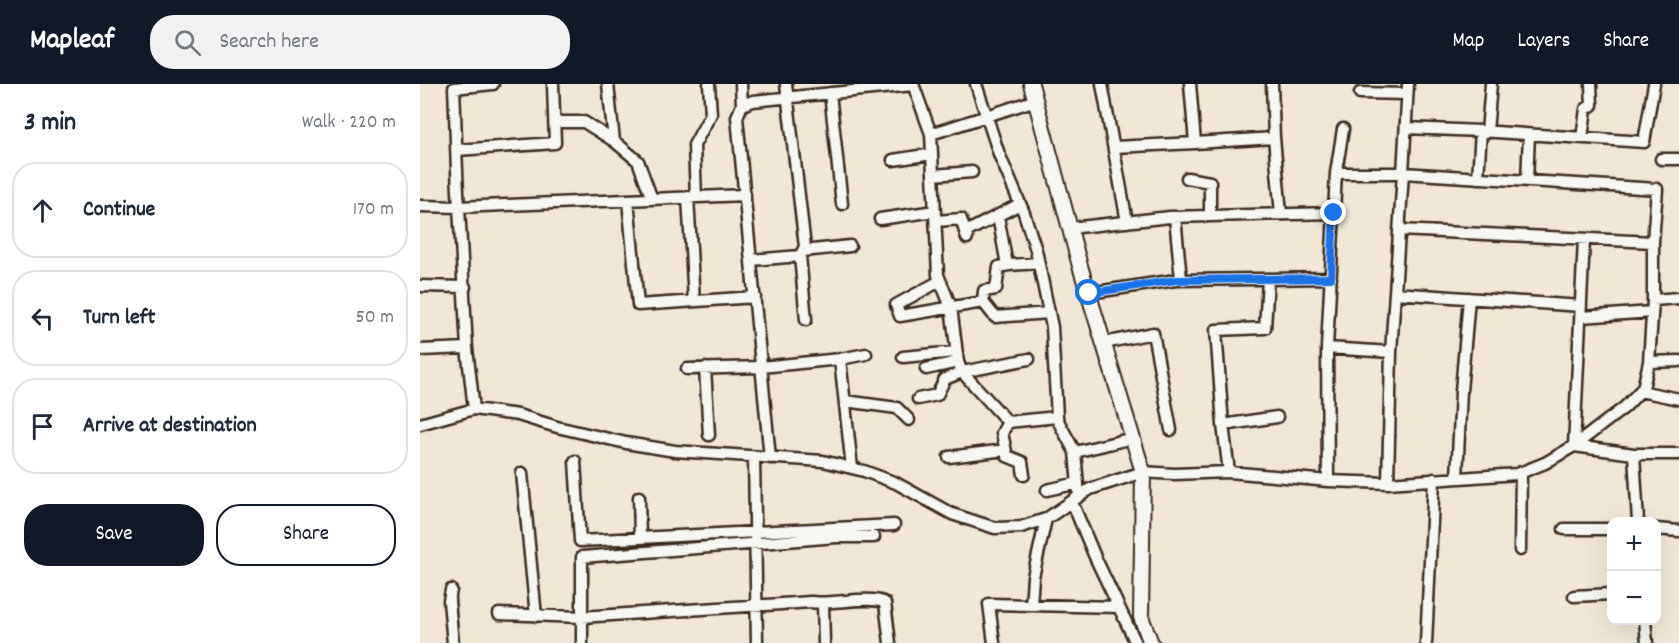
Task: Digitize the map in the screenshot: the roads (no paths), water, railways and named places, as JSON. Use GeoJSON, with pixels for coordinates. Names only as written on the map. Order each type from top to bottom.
{"type":"FeatureCollection","features":[{"type":"Feature","properties":{"kind":"street"},"geometry":{"type":"LineString","coordinates":[[474,408],[455,162],[457,150],[454,88],[493,84]]}},
{"type":"Feature","properties":{"kind":"street"},"geometry":{"type":"LineString","coordinates":[[457,150],[555,143],[553,84]]}},
{"type":"Feature","properties":{"kind":"street"},"geometry":{"type":"LineString","coordinates":[[608,84],[614,141]]}},
{"type":"Feature","properties":{"kind":"street"},"geometry":{"type":"LineString","coordinates":[[694,301],[692,197],[694,145],[711,114],[709,84]]}},
{"type":"Feature","properties":{"kind":"street"},"geometry":{"type":"LineString","coordinates":[[741,84],[742,105],[737,117],[770,458]]}},
{"type":"Feature","properties":{"kind":"street"},"geometry":{"type":"LineString","coordinates":[[786,84],[805,247],[801,254],[806,320]]}},
{"type":"Feature","properties":{"kind":"street"},"geometry":{"type":"LineString","coordinates":[[977,84],[999,154],[1020,204],[1039,263],[1053,338],[1058,417],[1056,417]]}},
{"type":"Feature","properties":{"kind":"street"},"geometry":{"type":"LineString","coordinates":[[1031,84],[1070,228],[1143,472],[1141,617],[1151,643]]}},
{"type":"Feature","properties":{"kind":"street"},"geometry":{"type":"LineString","coordinates":[[1102,84],[1127,222]]}},
{"type":"Feature","properties":{"kind":"street"},"geometry":{"type":"LineString","coordinates":[[1190,84],[1195,143]]}},
{"type":"Feature","properties":{"kind":"street"},"geometry":{"type":"LineString","coordinates":[[1272,84],[1281,214]]}},
{"type":"Feature","properties":{"kind":"street"},"geometry":{"type":"LineString","coordinates":[[1478,178],[1491,84]]}},
{"type":"Feature","properties":{"kind":"street"},"geometry":{"type":"LineString","coordinates":[[1582,138],[1586,109],[1592,105],[1591,84]]}},
{"type":"Feature","properties":{"kind":"street"},"geometry":{"type":"LineString","coordinates":[[1406,128],[1644,142],[1654,84]]}},
{"type":"Feature","properties":{"kind":"street"},"geometry":{"type":"LineString","coordinates":[[742,105],[753,101],[835,90],[913,85],[931,134],[938,275],[951,307],[958,362],[1008,422]]}},
{"type":"Feature","properties":{"kind":"street"},"geometry":{"type":"LineString","coordinates":[[1360,93],[1407,89],[1391,352],[1388,483]]}},
{"type":"Feature","properties":{"kind":"street"},"geometry":{"type":"LineString","coordinates":[[835,90],[842,204]]}},
{"type":"Feature","properties":{"kind":"street"},"geometry":{"type":"LineString","coordinates":[[931,134],[1036,100]]}},
{"type":"Feature","properties":{"kind":"street"},"geometry":{"type":"LineString","coordinates":[[555,122],[584,122],[614,141],[638,161],[652,199]]}},
{"type":"Feature","properties":{"kind":"street"},"geometry":{"type":"LineString","coordinates":[[1328,481],[1327,348],[1336,173],[1343,129]]}},
{"type":"Feature","properties":{"kind":"street"},"geometry":{"type":"LineString","coordinates":[[1527,181],[1529,135]]}},
{"type":"Feature","properties":{"kind":"street"},"geometry":{"type":"LineString","coordinates":[[1114,147],[1274,138]]}},
{"type":"Feature","properties":{"kind":"street"},"geometry":{"type":"LineString","coordinates":[[894,160],[932,154]]}},
{"type":"Feature","properties":{"kind":"street"},"geometry":{"type":"LineString","coordinates":[[1660,159],[1679,159]]}},
{"type":"Feature","properties":{"kind":"street"},"geometry":{"type":"LineString","coordinates":[[933,175],[972,172]]}},
{"type":"Feature","properties":{"kind":"street"},"geometry":{"type":"LineString","coordinates":[[420,424],[474,408],[518,415],[557,427],[675,451],[823,461],[896,483],[952,514],[995,528],[1021,527],[1046,519],[1090,489],[1143,472],[1174,474],[1229,472],[1328,481],[1388,483],[1521,472],[1545,464],[1574,446],[1625,407],[1643,388],[1650,362],[1653,242],[1657,189],[1403,173],[1336,173]]}},
{"type":"Feature","properties":{"kind":"street"},"geometry":{"type":"LineString","coordinates":[[1187,178],[1210,182],[1210,216]]}},
{"type":"Feature","properties":{"kind":"street"},"geometry":{"type":"LineString","coordinates":[[420,206],[459,207],[745,195]]}},
{"type":"Feature","properties":{"kind":"street"},"geometry":{"type":"LineString","coordinates":[[628,200],[638,305],[755,297]]}},
{"type":"Feature","properties":{"kind":"street"},"geometry":{"type":"LineString","coordinates":[[880,219],[936,216],[961,219],[966,235],[1020,204]]}},
{"type":"Feature","properties":{"kind":"street"},"geometry":{"type":"LineString","coordinates":[[1070,228],[1175,217],[1334,213]]}},
{"type":"Feature","properties":{"kind":"street"},"geometry":{"type":"LineString","coordinates":[[998,216],[1007,265]]}},
{"type":"Feature","properties":{"kind":"street"},"geometry":{"type":"LineString","coordinates":[[1175,217],[1181,279]]}},
{"type":"Feature","properties":{"kind":"street"},"geometry":{"type":"LineString","coordinates":[[1399,230],[1653,242]]}},
{"type":"Feature","properties":{"kind":"street"},"geometry":{"type":"LineString","coordinates":[[1574,446],[1584,239]]}},
{"type":"Feature","properties":{"kind":"street"},"geometry":{"type":"LineString","coordinates":[[751,260],[850,246]]}},
{"type":"Feature","properties":{"kind":"street"},"geometry":{"type":"LineString","coordinates":[[1039,263],[999,267],[996,289],[984,291],[983,302],[995,317],[1049,313]]}},
{"type":"Feature","properties":{"kind":"street"},"geometry":{"type":"LineString","coordinates":[[1089,293],[1181,279],[1331,278]]}},
{"type":"Feature","properties":{"kind":"street"},"geometry":{"type":"LineString","coordinates":[[1229,472],[1216,330],[1265,328],[1268,279]]}},
{"type":"Feature","properties":{"kind":"street"},"geometry":{"type":"LineString","coordinates":[[940,281],[896,305],[900,316],[983,302]]}},
{"type":"Feature","properties":{"kind":"street"},"geometry":{"type":"LineString","coordinates":[[420,286],[465,287]]}},
{"type":"Feature","properties":{"kind":"street"},"geometry":{"type":"LineString","coordinates":[[1395,293],[1469,298],[1581,311],[1652,312]]}},
{"type":"Feature","properties":{"kind":"street"},"geometry":{"type":"LineString","coordinates":[[1457,477],[1469,298]]}},
{"type":"Feature","properties":{"kind":"street"},"geometry":{"type":"LineString","coordinates":[[1653,300],[1679,298]]}},
{"type":"Feature","properties":{"kind":"street"},"geometry":{"type":"LineString","coordinates":[[1104,343],[1153,333],[1170,430]]}},
{"type":"Feature","properties":{"kind":"street"},"geometry":{"type":"LineString","coordinates":[[420,351],[468,348]]}},
{"type":"Feature","properties":{"kind":"street"},"geometry":{"type":"LineString","coordinates":[[1327,348],[1391,352]]}},
{"type":"Feature","properties":{"kind":"street"},"geometry":{"type":"LineString","coordinates":[[687,369],[761,367],[866,354]]}},
{"type":"Feature","properties":{"kind":"street"},"geometry":{"type":"LineString","coordinates":[[903,357],[958,362],[1029,359]]}},
{"type":"Feature","properties":{"kind":"street"},"geometry":{"type":"LineString","coordinates":[[840,359],[852,468]]}},
{"type":"Feature","properties":{"kind":"street"},"geometry":{"type":"LineString","coordinates":[[1650,362],[1679,361]]}},
{"type":"Feature","properties":{"kind":"street"},"geometry":{"type":"LineString","coordinates":[[926,369],[958,362]]}},
{"type":"Feature","properties":{"kind":"street"},"geometry":{"type":"LineString","coordinates":[[918,399],[937,395],[945,379],[958,362]]}},
{"type":"Feature","properties":{"kind":"street"},"geometry":{"type":"LineString","coordinates":[[705,368],[709,435]]}},
{"type":"Feature","properties":{"kind":"street"},"geometry":{"type":"LineString","coordinates":[[1640,392],[1679,399]]}},
{"type":"Feature","properties":{"kind":"street"},"geometry":{"type":"LineString","coordinates":[[845,402],[897,408],[909,420]]}},
{"type":"Feature","properties":{"kind":"street"},"geometry":{"type":"LineString","coordinates":[[1008,422],[1056,417]]}},
{"type":"Feature","properties":{"kind":"street"},"geometry":{"type":"LineString","coordinates":[[1056,417],[1075,452],[1078,483],[1075,499],[1095,557],[1136,643]]}},
{"type":"Feature","properties":{"kind":"street"},"geometry":{"type":"LineString","coordinates":[[1223,425],[1277,417]]}},
{"type":"Feature","properties":{"kind":"street"},"geometry":{"type":"LineString","coordinates":[[1008,422],[1002,434],[1006,456],[1022,462],[1024,475]]}},
{"type":"Feature","properties":{"kind":"street"},"geometry":{"type":"LineString","coordinates":[[1075,452],[1132,438]]}},
{"type":"Feature","properties":{"kind":"street"},"geometry":{"type":"LineString","coordinates":[[1574,446],[1634,454],[1679,454]]}},
{"type":"Feature","properties":{"kind":"street"},"geometry":{"type":"LineString","coordinates":[[950,456],[1005,450]]}},
{"type":"Feature","properties":{"kind":"street"},"geometry":{"type":"LineString","coordinates":[[1634,454],[1638,517]]}},
{"type":"Feature","properties":{"kind":"street"},"geometry":{"type":"LineString","coordinates":[[754,457],[757,643]]}},
{"type":"Feature","properties":{"kind":"street"},"geometry":{"type":"LineString","coordinates":[[575,461],[580,541],[640,538],[874,537]]}},
{"type":"Feature","properties":{"kind":"street"},"geometry":{"type":"LineString","coordinates":[[522,472],[536,616]]}},
{"type":"Feature","properties":{"kind":"street"},"geometry":{"type":"LineString","coordinates":[[1520,550],[1521,472]]}},
{"type":"Feature","properties":{"kind":"street"},"geometry":{"type":"LineString","coordinates":[[1426,643],[1434,479]]}},
{"type":"Feature","properties":{"kind":"street"},"geometry":{"type":"LineString","coordinates":[[1047,490],[1078,483]]}},
{"type":"Feature","properties":{"kind":"street"},"geometry":{"type":"LineString","coordinates":[[639,497],[640,538]]}},
{"type":"Feature","properties":{"kind":"street"},"geometry":{"type":"LineString","coordinates":[[1031,605],[1033,577],[1046,519]]}},
{"type":"Feature","properties":{"kind":"street"},"geometry":{"type":"LineString","coordinates":[[582,643],[582,557],[755,537],[894,525]]}},
{"type":"Feature","properties":{"kind":"street"},"geometry":{"type":"LineString","coordinates":[[1564,529],[1607,528]]}},
{"type":"Feature","properties":{"kind":"street"},"geometry":{"type":"LineString","coordinates":[[1661,529],[1679,531]]}},
{"type":"Feature","properties":{"kind":"street"},"geometry":{"type":"LineString","coordinates":[[451,590],[449,601],[453,643]]}},
{"type":"Feature","properties":{"kind":"street"},"geometry":{"type":"LineString","coordinates":[[1574,596],[1607,594]]}},
{"type":"Feature","properties":{"kind":"street"},"geometry":{"type":"LineString","coordinates":[[499,614],[581,617],[812,602],[823,604],[883,601],[890,643]]}},
{"type":"Feature","properties":{"kind":"street"},"geometry":{"type":"LineString","coordinates":[[823,604],[824,643]]}},
{"type":"Feature","properties":{"kind":"street"},"geometry":{"type":"LineString","coordinates":[[994,643],[989,604],[1119,607]]}},
{"type":"Feature","properties":{"kind":"street"},"geometry":{"type":"LineString","coordinates":[[1645,625],[1647,643]]}}]}
